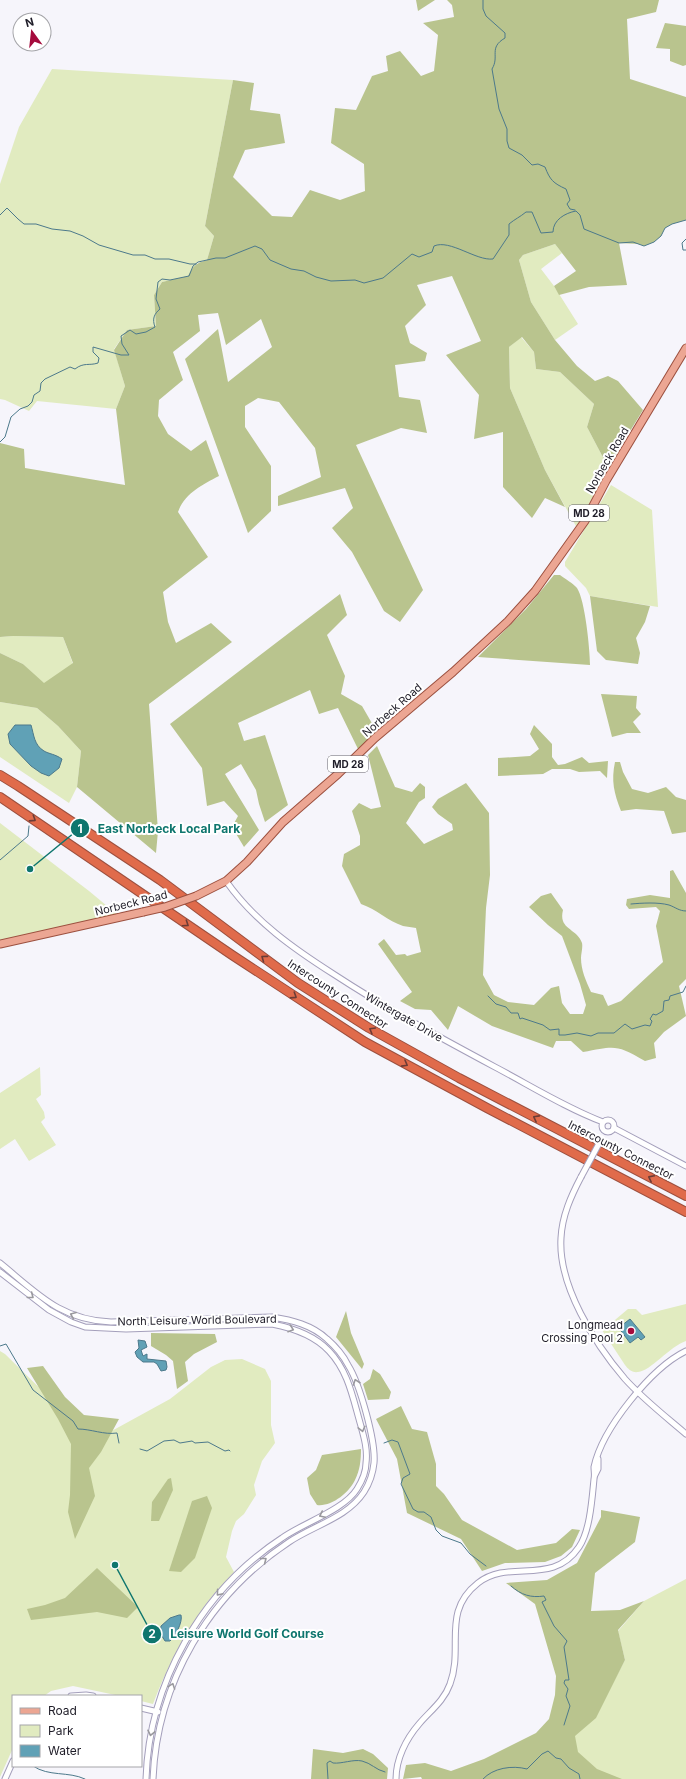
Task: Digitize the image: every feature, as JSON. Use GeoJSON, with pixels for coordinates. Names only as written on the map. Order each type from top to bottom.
{"type":"FeatureCollection","features":[{"type":"Feature","properties":{"kind":"highway","name":"Intercounty Connector"},"geometry":{"type":"LineString","coordinates":[[0,775],[160,880],[298,983],[369,1028],[466,1082],[686,1196]]}},
{"type":"Feature","properties":{"kind":"highway"},"geometry":{"type":"LineString","coordinates":[[0,798],[238,959],[365,1042],[487,1108],[686,1212]]}},
{"type":"Feature","properties":{"kind":"main road","name":"Norbeck Road"},"geometry":{"type":"LineString","coordinates":[[0,944],[165,907],[196,896],[226,881],[247,862],[283,822],[338,774],[375,738],[453,672],[508,621],[535,591],[585,521],[606,481],[686,348]]}},
{"type":"Feature","properties":{"kind":"street","name":"Wintergate Drive"},"geometry":{"type":"LineString","coordinates":[[226,881],[242,902],[276,934],[352,986],[416,1025],[603,1122]]}},
{"type":"Feature","properties":{"kind":"street"},"geometry":{"type":"LineString","coordinates":[[605,1131],[602,1127],[603,1122],[606,1120],[610,1120],[615,1124],[614,1128]]}},
{"type":"Feature","properties":{"kind":"street"},"geometry":{"type":"LineString","coordinates":[[605,1131],[608,1132],[614,1128]]}},
{"type":"Feature","properties":{"kind":"street"},"geometry":{"type":"LineString","coordinates":[[614,1128],[686,1166]]}},
{"type":"Feature","properties":{"kind":"street"},"geometry":{"type":"LineString","coordinates":[[605,1131],[572,1195],[564,1220],[561,1243],[563,1267],[568,1283],[587,1324],[614,1365],[639,1392],[686,1434]]}},
{"type":"Feature","properties":{"kind":"street","name":"North Leisure World Boulevard"},"geometry":{"type":"LineString","coordinates":[[0,1263],[52,1305],[74,1316],[87,1320],[111,1322],[272,1317],[296,1321],[320,1333],[338,1351],[352,1372],[374,1451],[374,1463],[368,1483],[359,1499],[344,1512],[302,1534],[274,1552],[245,1576],[232,1590],[207,1621],[189,1650],[173,1684],[163,1713]]}},
{"type":"Feature","properties":{"kind":"street","name":"North Leisure World Boulevard"},"geometry":{"type":"LineString","coordinates":[[0,1272],[49,1310],[71,1322],[85,1327],[126,1329],[272,1324],[294,1329],[316,1340],[329,1351],[345,1374],[352,1393],[364,1439],[366,1455],[366,1469],[361,1483],[354,1494],[339,1506],[299,1527],[269,1546],[240,1570],[226,1585],[204,1610],[178,1655],[166,1680],[156,1712]]}},
{"type":"Feature","properties":{"kind":"street"},"geometry":{"type":"LineString","coordinates":[[396,1779],[399,1760],[408,1741],[418,1725],[442,1700],[448,1691],[452,1679],[455,1659],[455,1623],[458,1609],[467,1594],[486,1578],[510,1571],[542,1570],[552,1568],[566,1561],[573,1555],[581,1543],[586,1531],[594,1476],[598,1469],[598,1458],[610,1430],[622,1410],[639,1392],[675,1356],[686,1351]]}},
{"type":"Feature","properties":{"kind":"street"},"geometry":{"type":"LineString","coordinates":[[142,1708],[163,1713],[155,1751],[153,1779]]}},
{"type":"Feature","properties":{"kind":"street"},"geometry":{"type":"LineString","coordinates":[[146,1779],[148,1747],[156,1712]]}},
{"type":"Feature","properties":{"kind":"street"},"geometry":{"type":"LineString","coordinates":[[5,1779],[12,1763]]}},
{"type":"Feature","properties":{"kind":"green space"},"geometry":{"type":"Polygon","coordinates":[[[416,0],[435,0],[418,11],[416,0]]]}},
{"type":"Feature","properties":{"kind":"green space"},"geometry":{"type":"Polygon","coordinates":[[[447,0],[659,0],[656,12],[627,19],[630,79],[686,97],[686,220],[672,224],[665,228],[661,236],[654,242],[644,246],[638,244],[619,243],[627,285],[589,287],[559,295],[554,286],[576,271],[555,244],[523,255],[519,260],[531,302],[555,340],[577,366],[595,381],[608,376],[618,381],[643,410],[608,467],[587,427],[594,404],[560,372],[536,369],[534,352],[522,337],[509,347],[510,388],[545,470],[565,507],[545,498],[532,518],[503,487],[503,432],[474,439],[479,395],[446,355],[481,341],[452,276],[417,285],[426,305],[405,326],[410,343],[427,353],[425,361],[395,365],[399,397],[420,400],[427,433],[401,428],[356,445],[423,590],[400,622],[384,611],[352,552],[332,528],[353,508],[345,488],[278,506],[278,496],[321,477],[315,448],[279,402],[258,398],[245,406],[245,427],[271,466],[271,511],[248,533],[185,359],[218,329],[228,382],[272,347],[261,319],[226,345],[218,313],[198,315],[200,331],[173,352],[183,380],[159,400],[158,416],[168,434],[191,451],[206,440],[219,476],[195,490],[181,505],[178,512],[208,557],[163,592],[168,622],[176,643],[211,623],[232,642],[149,704],[158,831],[156,853],[77,787],[81,751],[58,726],[37,708],[0,702],[0,653],[23,664],[44,683],[73,663],[63,637],[0,637],[0,443],[24,449],[25,468],[125,485],[116,409],[125,386],[114,350],[127,330],[156,326],[154,295],[162,282],[188,276],[195,265],[207,260],[214,236],[205,226],[233,80],[254,83],[250,110],[280,114],[285,143],[245,150],[233,177],[272,216],[292,217],[310,190],[340,200],[365,191],[364,164],[331,143],[335,108],[356,110],[372,76],[388,71],[386,56],[400,51],[421,76],[434,71],[438,35],[423,23],[454,17],[452,5],[447,0]]]}},
{"type":"Feature","properties":{"kind":"green space"},"geometry":{"type":"Polygon","coordinates":[[[665,23],[686,26],[686,65],[683,66],[670,61],[670,49],[656,48],[665,23]]]}},
{"type":"Feature","properties":{"kind":"green space"},"geometry":{"type":"Polygon","coordinates":[[[52,69],[233,80],[205,226],[214,236],[207,260],[198,262],[189,276],[162,282],[154,295],[156,326],[127,330],[114,349],[125,386],[116,409],[37,401],[29,411],[0,399],[0,184],[19,127],[52,69]]]}},
{"type":"Feature","properties":{"kind":"green space"},"geometry":{"type":"Polygon","coordinates":[[[555,244],[562,253],[541,269],[554,286],[578,324],[555,340],[531,302],[519,260],[523,255],[555,244]]]}},
{"type":"Feature","properties":{"kind":"green space"},"geometry":{"type":"Polygon","coordinates":[[[521,337],[534,352],[536,369],[560,372],[594,404],[587,427],[608,467],[577,528],[545,470],[510,388],[509,347],[521,337]]]}},
{"type":"Feature","properties":{"kind":"green space"},"geometry":{"type":"Polygon","coordinates":[[[611,485],[652,510],[658,607],[590,596],[586,588],[565,566],[565,562],[611,485]]]}},
{"type":"Feature","properties":{"kind":"green space"},"geometry":{"type":"Polygon","coordinates":[[[554,575],[560,575],[571,583],[577,588],[580,594],[586,625],[590,665],[478,657],[526,609],[554,575]]]}},
{"type":"Feature","properties":{"kind":"green space"},"geometry":{"type":"Polygon","coordinates":[[[340,594],[347,615],[327,635],[345,676],[341,694],[362,706],[377,732],[358,749],[338,708],[319,714],[310,690],[238,723],[244,741],[265,735],[288,805],[265,822],[256,790],[241,764],[225,774],[259,830],[244,847],[232,827],[238,816],[224,801],[207,806],[202,768],[170,724],[340,594]]]}},
{"type":"Feature","properties":{"kind":"green space"},"geometry":{"type":"Polygon","coordinates":[[[590,596],[650,606],[645,622],[636,638],[640,653],[638,664],[606,660],[597,651],[590,596]]]}},
{"type":"Feature","properties":{"kind":"green space"},"geometry":{"type":"Polygon","coordinates":[[[0,637],[63,637],[73,664],[44,684],[23,664],[0,653],[0,637]]]}},
{"type":"Feature","properties":{"kind":"green space"},"geometry":{"type":"Polygon","coordinates":[[[601,694],[637,696],[636,708],[641,714],[633,722],[641,733],[627,733],[612,737],[601,694]]]}},
{"type":"Feature","properties":{"kind":"green space"},"geometry":{"type":"Polygon","coordinates":[[[0,702],[37,708],[58,726],[81,751],[77,787],[69,803],[0,757],[0,702]]]}},
{"type":"Feature","properties":{"kind":"green space"},"geometry":{"type":"Polygon","coordinates":[[[534,725],[552,744],[552,757],[558,765],[565,764],[582,757],[589,763],[608,761],[607,778],[600,771],[579,772],[570,769],[552,769],[543,774],[498,776],[498,758],[530,756],[539,749],[530,734],[534,725]]]}},
{"type":"Feature","properties":{"kind":"green space"},"geometry":{"type":"Polygon","coordinates":[[[377,746],[395,787],[412,792],[420,783],[425,787],[425,798],[419,802],[406,823],[424,844],[453,830],[452,824],[438,814],[432,807],[438,799],[466,783],[489,813],[490,875],[486,908],[483,975],[494,995],[508,1002],[534,1005],[551,988],[559,986],[562,1003],[570,1014],[583,1014],[586,1005],[580,984],[562,936],[529,907],[541,896],[551,893],[563,910],[562,917],[565,925],[580,938],[582,943],[582,967],[591,992],[603,995],[608,1006],[621,1001],[663,962],[656,926],[660,911],[656,907],[629,909],[626,905],[627,899],[650,895],[670,898],[670,871],[673,870],[686,893],[686,979],[679,986],[686,1016],[664,1032],[654,1043],[656,1058],[645,1061],[628,1052],[615,1048],[602,1048],[583,1052],[571,1041],[556,1041],[553,1048],[492,1026],[458,1006],[448,1030],[431,1010],[415,1009],[400,1001],[412,992],[378,944],[384,939],[396,955],[405,954],[407,956],[421,952],[416,928],[398,924],[361,904],[342,866],[344,854],[360,845],[360,836],[352,811],[359,803],[371,809],[381,807],[368,755],[377,746]]]}},
{"type":"Feature","properties":{"kind":"green space"},"geometry":{"type":"Polygon","coordinates":[[[615,762],[620,762],[623,772],[632,789],[648,793],[666,787],[676,797],[686,800],[686,832],[672,834],[664,811],[636,809],[621,811],[614,787],[613,775],[615,762]]]}},
{"type":"Feature","properties":{"kind":"green space"},"geometry":{"type":"Polygon","coordinates":[[[0,823],[89,891],[119,916],[0,944],[0,823]]]}},
{"type":"Feature","properties":{"kind":"green space"},"geometry":{"type":"Polygon","coordinates":[[[40,1067],[41,1095],[36,1099],[44,1112],[45,1118],[41,1122],[56,1145],[29,1161],[15,1139],[0,1149],[0,1093],[40,1067]]]}},
{"type":"Feature","properties":{"kind":"green space"},"geometry":{"type":"Polygon","coordinates":[[[686,1304],[686,1341],[643,1371],[632,1371],[626,1366],[600,1327],[609,1325],[628,1309],[636,1309],[642,1315],[686,1304]]]}},
{"type":"Feature","properties":{"kind":"green space"},"geometry":{"type":"Polygon","coordinates":[[[346,1311],[351,1333],[364,1364],[362,1369],[336,1337],[346,1311]]]}},
{"type":"Feature","properties":{"kind":"green space"},"geometry":{"type":"Polygon","coordinates":[[[151,1333],[215,1334],[217,1342],[194,1354],[185,1362],[188,1381],[177,1389],[173,1361],[151,1346],[151,1333]]]}},
{"type":"Feature","properties":{"kind":"green space"},"geometry":{"type":"Polygon","coordinates":[[[0,1351],[5,1354],[65,1413],[108,1433],[170,1399],[211,1367],[225,1360],[242,1359],[265,1369],[271,1381],[271,1425],[275,1443],[262,1461],[254,1485],[256,1495],[244,1514],[236,1521],[232,1531],[226,1557],[234,1572],[209,1600],[190,1628],[170,1665],[153,1704],[142,1701],[142,1695],[115,1695],[73,1686],[51,1691],[45,1695],[12,1695],[12,1750],[0,1777],[0,1351]]]}},
{"type":"Feature","properties":{"kind":"green space"},"geometry":{"type":"Polygon","coordinates":[[[43,1366],[65,1397],[84,1415],[119,1419],[101,1452],[89,1468],[95,1496],[75,1539],[68,1512],[70,1495],[71,1444],[58,1419],[27,1368],[43,1366]]]}},
{"type":"Feature","properties":{"kind":"green space"},"geometry":{"type":"Polygon","coordinates":[[[373,1369],[380,1374],[391,1392],[389,1399],[368,1400],[363,1384],[370,1379],[373,1369]]]}},
{"type":"Feature","properties":{"kind":"green space"},"geometry":{"type":"Polygon","coordinates":[[[401,1406],[412,1429],[427,1432],[436,1464],[436,1486],[444,1494],[462,1520],[517,1550],[556,1543],[572,1529],[580,1530],[572,1547],[561,1556],[545,1562],[505,1563],[482,1571],[461,1539],[407,1513],[397,1459],[376,1419],[401,1406]]]}},
{"type":"Feature","properties":{"kind":"green space"},"geometry":{"type":"Polygon","coordinates":[[[361,1449],[358,1472],[352,1485],[344,1494],[334,1501],[328,1504],[317,1505],[310,1494],[307,1478],[316,1470],[322,1455],[361,1449]]]}},
{"type":"Feature","properties":{"kind":"green space"},"geometry":{"type":"Polygon","coordinates":[[[171,1478],[173,1490],[159,1521],[151,1521],[152,1502],[168,1479],[171,1478]]]}},
{"type":"Feature","properties":{"kind":"green space"},"geometry":{"type":"Polygon","coordinates":[[[207,1496],[212,1508],[195,1558],[181,1572],[169,1571],[192,1501],[207,1496]]]}},
{"type":"Feature","properties":{"kind":"green space"},"geometry":{"type":"Polygon","coordinates":[[[601,1510],[640,1517],[635,1542],[595,1573],[591,1611],[620,1610],[644,1601],[618,1630],[625,1660],[596,1718],[575,1736],[578,1752],[597,1769],[622,1779],[422,1779],[421,1777],[403,1779],[406,1765],[425,1763],[451,1771],[484,1759],[536,1733],[549,1719],[555,1695],[556,1676],[535,1604],[506,1583],[547,1580],[577,1563],[601,1517],[601,1510]]]}},
{"type":"Feature","properties":{"kind":"green space"},"geometry":{"type":"Polygon","coordinates":[[[97,1568],[138,1607],[127,1618],[97,1612],[31,1620],[27,1609],[65,1598],[97,1568]]]}},
{"type":"Feature","properties":{"kind":"green space"},"geometry":{"type":"Polygon","coordinates":[[[686,1579],[686,1779],[592,1779],[558,1743],[608,1692],[625,1660],[618,1631],[644,1601],[686,1579]]]}},
{"type":"Feature","properties":{"kind":"green space"},"geometry":{"type":"Polygon","coordinates":[[[313,1749],[343,1753],[363,1749],[373,1754],[388,1768],[387,1779],[311,1779],[313,1749]]]}},
{"type":"Feature","properties":{"kind":"water"},"geometry":{"type":"Polygon","coordinates":[[[15,725],[31,725],[38,746],[44,751],[62,759],[59,768],[49,776],[41,773],[31,766],[10,744],[8,734],[15,725]]]}},
{"type":"Feature","properties":{"kind":"water","name":"Longmead Crossing Pool 2"},"geometry":{"type":"Polygon","coordinates":[[[630,1319],[645,1337],[641,1340],[638,1337],[630,1343],[616,1324],[618,1322],[621,1326],[630,1319]]]}},
{"type":"Feature","properties":{"kind":"water"},"geometry":{"type":"Polygon","coordinates":[[[138,1340],[145,1341],[147,1347],[141,1350],[143,1356],[147,1354],[147,1359],[166,1361],[166,1370],[161,1371],[154,1362],[143,1362],[137,1357],[135,1352],[139,1348],[138,1340]]]}},
{"type":"Feature","properties":{"kind":"water"},"geometry":{"type":"Polygon","coordinates":[[[181,1615],[181,1621],[176,1633],[170,1641],[165,1641],[160,1633],[161,1626],[170,1618],[181,1615]]]}},
{"type":"Feature","properties":{"kind":"waterway"},"geometry":{"type":"LineString","coordinates":[[483,0],[483,9],[486,16],[505,33],[505,38],[497,45],[492,69],[499,109],[507,129],[507,141],[509,148],[522,155],[532,165],[538,164],[545,167],[552,181],[566,189],[570,200],[567,204],[570,209],[575,210]]}},
{"type":"Feature","properties":{"kind":"waterway"},"geometry":{"type":"LineString","coordinates":[[0,215],[7,208],[24,224],[36,224],[52,229],[70,231],[99,245],[133,255],[145,255],[155,259],[169,259],[196,264]]}},
{"type":"Feature","properties":{"kind":"waterway"},"geometry":{"type":"LineString","coordinates":[[0,442],[5,437],[11,417],[20,409],[28,406],[32,402],[34,395],[40,391],[41,383],[45,379],[70,367],[75,369],[84,365],[98,363],[99,358],[93,352],[93,347],[121,355],[129,355],[122,344],[121,336],[130,330],[136,334],[146,332],[155,327],[154,317],[160,309],[156,299],[158,282],[162,279],[170,280],[189,276],[193,266],[198,262],[216,258],[225,258],[255,246],[262,249],[270,260],[291,269],[304,271],[316,277],[331,281],[355,280],[364,283],[383,278],[412,254],[419,257],[432,252],[434,246],[448,245],[479,257],[493,259],[509,235],[509,224],[526,212],[532,212],[541,233],[553,232],[555,224],[560,218],[568,213],[576,211],[580,215],[584,229],[619,243],[633,242],[644,246],[654,242],[661,236],[665,228],[672,224],[686,220]]}},
{"type":"Feature","properties":{"kind":"waterway"},"geometry":{"type":"LineString","coordinates":[[686,239],[682,243],[683,250],[686,250]]}},
{"type":"Feature","properties":{"kind":"waterway"},"geometry":{"type":"LineString","coordinates":[[0,860],[28,836],[29,826]]}},
{"type":"Feature","properties":{"kind":"waterway"},"geometry":{"type":"LineString","coordinates":[[631,904],[660,903],[686,911]]}},
{"type":"Feature","properties":{"kind":"waterway"},"geometry":{"type":"LineString","coordinates":[[488,996],[496,1004],[506,1007],[511,1013],[518,1013],[520,1019],[522,1018],[543,1025],[550,1030],[559,1029],[559,1035],[577,1033],[591,1036],[598,1033],[614,1033],[625,1024],[632,1029],[645,1025],[650,1026],[652,1021],[650,1019],[653,1014],[656,1015],[663,1011],[664,1001],[669,1000],[670,996],[683,992],[686,986]]}},
{"type":"Feature","properties":{"kind":"waterway"},"geometry":{"type":"LineString","coordinates":[[0,1346],[6,1344],[33,1390],[73,1421],[78,1429],[117,1433],[119,1443]]}},
{"type":"Feature","properties":{"kind":"waterway"},"geometry":{"type":"LineString","coordinates":[[140,1449],[147,1451],[164,1441],[174,1440],[180,1443],[192,1441],[195,1443],[208,1442],[225,1451],[230,1451]]}},
{"type":"Feature","properties":{"kind":"waterway"},"geometry":{"type":"LineString","coordinates":[[384,1443],[392,1440],[398,1442],[410,1474],[403,1478],[401,1484],[413,1509],[418,1512],[424,1512],[431,1517],[436,1530],[442,1536],[461,1543],[470,1554],[486,1566]]}},
{"type":"Feature","properties":{"kind":"waterway"},"geometry":{"type":"LineString","coordinates":[[511,1586],[526,1595],[535,1597],[544,1596],[546,1600],[542,1602],[554,1626],[567,1641],[564,1647],[569,1680],[565,1680],[564,1683],[568,1689],[566,1696],[570,1706],[564,1725]]}},
{"type":"Feature","properties":{"kind":"waterway"},"geometry":{"type":"LineString","coordinates":[[483,1779],[492,1772],[503,1768],[515,1767],[527,1769],[542,1754],[548,1751],[556,1758],[561,1759],[569,1768],[579,1774],[580,1779]]}},
{"type":"Feature","properties":{"kind":"waterway"},"geometry":{"type":"LineString","coordinates":[[328,1779],[327,1763],[330,1761],[333,1763],[362,1761],[385,1772]]}},
{"type":"Feature","properties":{"kind":"waterway"},"geometry":{"type":"LineString","coordinates":[[35,1767],[45,1772],[72,1775],[85,1779]]}},
{"type":"Feature","properties":{"kind":"place","name":"East Norbeck Local Park"},"geometry":{"type":"Point","coordinates":[30,869]}},
{"type":"Feature","properties":{"kind":"place","name":"Longmead Crossing Pool 2"},"geometry":{"type":"Point","coordinates":[631,1331]}},
{"type":"Feature","properties":{"kind":"place","name":"Leisure World Golf Course"},"geometry":{"type":"Point","coordinates":[115,1565]}}]}
